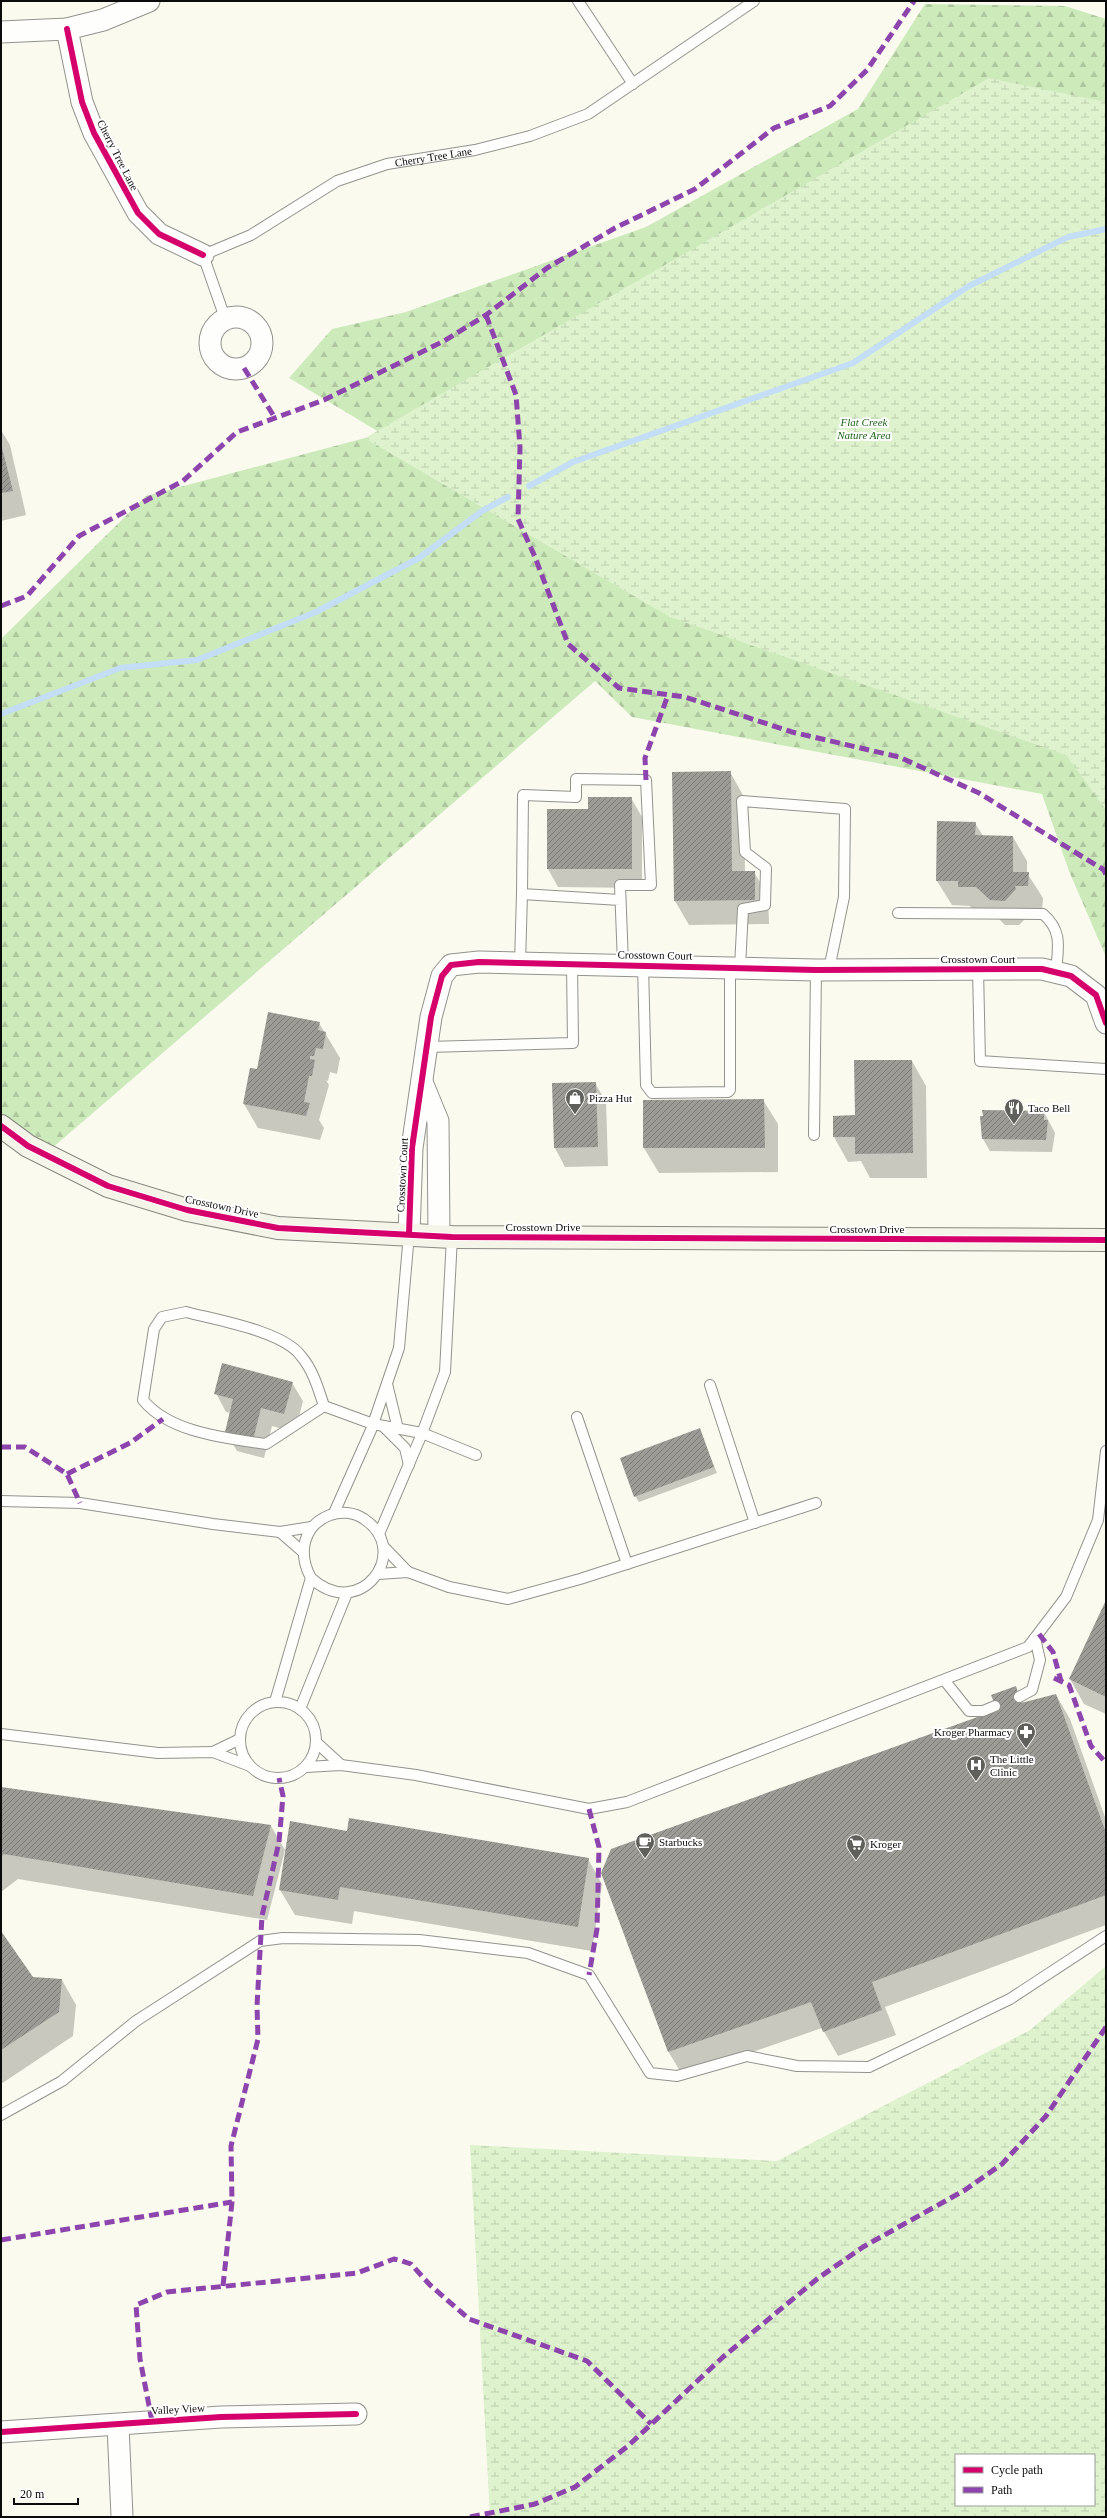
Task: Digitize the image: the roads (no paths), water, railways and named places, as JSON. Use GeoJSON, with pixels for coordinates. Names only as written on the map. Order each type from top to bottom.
{"type":"FeatureCollection","features":[{"type":"Feature","properties":{"kind":"street"},"geometry":{"type":"LineString","coordinates":[[1,32],[67,29],[103,20],[149,1]]}},
{"type":"Feature","properties":{"kind":"street","name":"Cherry Tree Lane"},"geometry":{"type":"LineString","coordinates":[[67,29],[82,102],[94,133],[138,213],[159,234],[203,254]]}},
{"type":"Feature","properties":{"kind":"street","name":"Crosstown Court"},"geometry":{"type":"LineString","coordinates":[[409,1234],[412,1148],[427,1047],[442,976],[451,965],[479,962],[735,966],[822,970],[1042,969],[1071,976],[1096,995],[1106,1023]]}},
{"type":"Feature","properties":{"kind":"street"},"geometry":{"type":"LineString","coordinates":[[422,1081],[438,1121],[445,1236]]}},
{"type":"Feature","properties":{"kind":"street","name":"Crosstown Drive"},"geometry":{"type":"LineString","coordinates":[[1,1126],[28,1146],[108,1186],[187,1210],[278,1228],[445,1236],[1106,1240]]}},
{"type":"Feature","properties":{"kind":"street","name":"Valley View"},"geometry":{"type":"LineString","coordinates":[[1,2432],[118,2425],[221,2416],[356,2414]]}},
{"type":"Feature","properties":{"kind":"street"},"geometry":{"type":"LineString","coordinates":[[118,2425],[122,2517]]}},
{"type":"Feature","properties":{"kind":"lane"},"geometry":{"type":"LineString","coordinates":[[578,1],[632,84]]}},
{"type":"Feature","properties":{"kind":"lane","name":"Cherry Tree Lane"},"geometry":{"type":"LineString","coordinates":[[203,254],[251,235],[337,181],[387,164],[475,150],[530,136],[588,114],[754,1]]}},
{"type":"Feature","properties":{"kind":"lane"},"geometry":{"type":"LineString","coordinates":[[203,254],[225,318]]}},
{"type":"Feature","properties":{"kind":"lane"},"geometry":{"type":"LineString","coordinates":[[520,963],[523,795],[576,797],[576,779],[646,780],[651,885],[620,885],[620,900],[633,965],[646,1085],[652,1093],[728,1092],[730,1090],[735,966],[743,909],[765,905],[766,868],[745,852],[742,801],[845,809],[844,897],[822,970],[814,1135]]}},
{"type":"Feature","properties":{"kind":"lane"},"geometry":{"type":"LineString","coordinates":[[522,894],[620,900]]}},
{"type":"Feature","properties":{"kind":"lane"},"geometry":{"type":"LineString","coordinates":[[898,913],[1043,914],[1054,924],[1058,941],[1056,972]]}},
{"type":"Feature","properties":{"kind":"lane"},"geometry":{"type":"LineString","coordinates":[[427,1047],[573,1043],[572,964]]}},
{"type":"Feature","properties":{"kind":"lane"},"geometry":{"type":"LineString","coordinates":[[978,969],[980,1061],[1106,1070]]}},
{"type":"Feature","properties":{"kind":"lane"},"geometry":{"type":"LineString","coordinates":[[334,1513],[378,1425],[387,1384],[399,1348],[409,1234]]}},
{"type":"Feature","properties":{"kind":"lane"},"geometry":{"type":"LineString","coordinates":[[379,1534],[409,1465],[446,1372],[445,1236]]}},
{"type":"Feature","properties":{"kind":"lane"},"geometry":{"type":"LineString","coordinates":[[186,1312],[282,1339],[301,1355],[314,1378],[324,1406],[266,1444],[218,1436],[163,1419],[152,1412],[143,1400],[154,1329],[162,1317],[186,1312]]}},
{"type":"Feature","properties":{"kind":"lane"},"geometry":{"type":"LineString","coordinates":[[387,1384],[398,1429]]}},
{"type":"Feature","properties":{"kind":"lane"},"geometry":{"type":"LineString","coordinates":[[710,1385],[755,1523]]}},
{"type":"Feature","properties":{"kind":"lane"},"geometry":{"type":"LineString","coordinates":[[324,1406],[378,1425],[422,1433],[476,1455]]}},
{"type":"Feature","properties":{"kind":"lane"},"geometry":{"type":"LineString","coordinates":[[576,1417],[627,1564]]}},
{"type":"Feature","properties":{"kind":"lane"},"geometry":{"type":"LineString","coordinates":[[378,1425],[405,1448],[409,1465]]}},
{"type":"Feature","properties":{"kind":"lane"},"geometry":{"type":"LineString","coordinates":[[306,1766],[341,1765],[416,1775],[589,1809],[627,1802],[945,1681],[1028,1647],[1066,1597],[1103,1509],[1106,1451]]}},
{"type":"Feature","properties":{"kind":"lane"},"geometry":{"type":"LineString","coordinates":[[1,1501],[80,1503],[213,1524],[280,1532],[311,1527]]}},
{"type":"Feature","properties":{"kind":"lane"},"geometry":{"type":"LineString","coordinates":[[378,1574],[408,1572],[449,1587],[508,1599],[627,1564],[816,1503]]}},
{"type":"Feature","properties":{"kind":"lane"},"geometry":{"type":"LineString","coordinates":[[347,1512],[360,1516],[371,1524],[379,1534],[383,1546],[384,1556],[378,1574],[370,1584],[359,1590],[347,1593],[327,1589],[311,1578],[305,1566],[302,1552],[305,1539],[311,1527],[322,1518],[334,1513],[347,1512]]}},
{"type":"Feature","properties":{"kind":"lane"},"geometry":{"type":"LineString","coordinates":[[280,1532],[302,1552]]}},
{"type":"Feature","properties":{"kind":"lane"},"geometry":{"type":"LineString","coordinates":[[383,1546],[408,1572]]}},
{"type":"Feature","properties":{"kind":"lane"},"geometry":{"type":"LineString","coordinates":[[275,1702],[311,1578]]}},
{"type":"Feature","properties":{"kind":"lane"},"geometry":{"type":"LineString","coordinates":[[300,1709],[347,1593]]}},
{"type":"Feature","properties":{"kind":"lane"},"geometry":{"type":"LineString","coordinates":[[1019,1697],[1032,1690],[1040,1660],[1035,1638]]}},
{"type":"Feature","properties":{"kind":"lane"},"geometry":{"type":"LineString","coordinates":[[945,1681],[969,1711],[983,1711],[995,1706]]}},
{"type":"Feature","properties":{"kind":"lane"},"geometry":{"type":"LineString","coordinates":[[1,1734],[158,1753],[213,1752],[250,1766],[258,1772],[279,1778],[293,1775],[306,1766],[313,1756],[317,1743],[315,1730],[310,1718],[300,1709],[288,1703],[275,1702],[260,1707],[247,1718],[240,1738],[241,1748],[250,1766]]}},
{"type":"Feature","properties":{"kind":"lane"},"geometry":{"type":"LineString","coordinates":[[213,1752],[240,1738]]}},
{"type":"Feature","properties":{"kind":"lane"},"geometry":{"type":"LineString","coordinates":[[317,1743],[341,1765]]}},
{"type":"Feature","properties":{"kind":"lane"},"geometry":{"type":"LineString","coordinates":[[1,2115],[62,2081],[136,2021],[260,1941],[283,1938],[419,1940],[528,1953],[589,1975],[650,2073],[676,2076],[747,2056],[797,2066],[869,2066],[1010,1999],[1106,1936]]}},
{"type":"Feature","properties":{"kind":"waterway"},"geometry":{"type":"LineString","coordinates":[[529,486],[573,462],[853,363],[969,286],[1068,237],[1106,229]]}},
{"type":"Feature","properties":{"kind":"waterway"},"geometry":{"type":"LineString","coordinates":[[1,714],[120,668],[197,660],[316,612],[419,558],[482,511],[508,497]]}},
{"type":"Feature","properties":{"kind":"place","name":"Pizza Hut"},"geometry":{"type":"Point","coordinates":[575,1115]}},
{"type":"Feature","properties":{"kind":"place","name":"Taco Bell"},"geometry":{"type":"Point","coordinates":[1014,1125]}},
{"type":"Feature","properties":{"kind":"place","name":"Kroger Pharmacy"},"geometry":{"type":"Point","coordinates":[1026,1749]}},
{"type":"Feature","properties":{"kind":"place","name":"The Little Clinic"},"geometry":{"type":"Point","coordinates":[976,1782]}},
{"type":"Feature","properties":{"kind":"place","name":"Starbucks"},"geometry":{"type":"Point","coordinates":[645,1859]}},
{"type":"Feature","properties":{"kind":"place","name":"Kroger"},"geometry":{"type":"Point","coordinates":[856,1861]}},
{"type":"Feature","properties":{"kind":"park label","name":"Flat Creek Nature Area"},"geometry":{"type":"Point","coordinates":[864,428]}}]}
